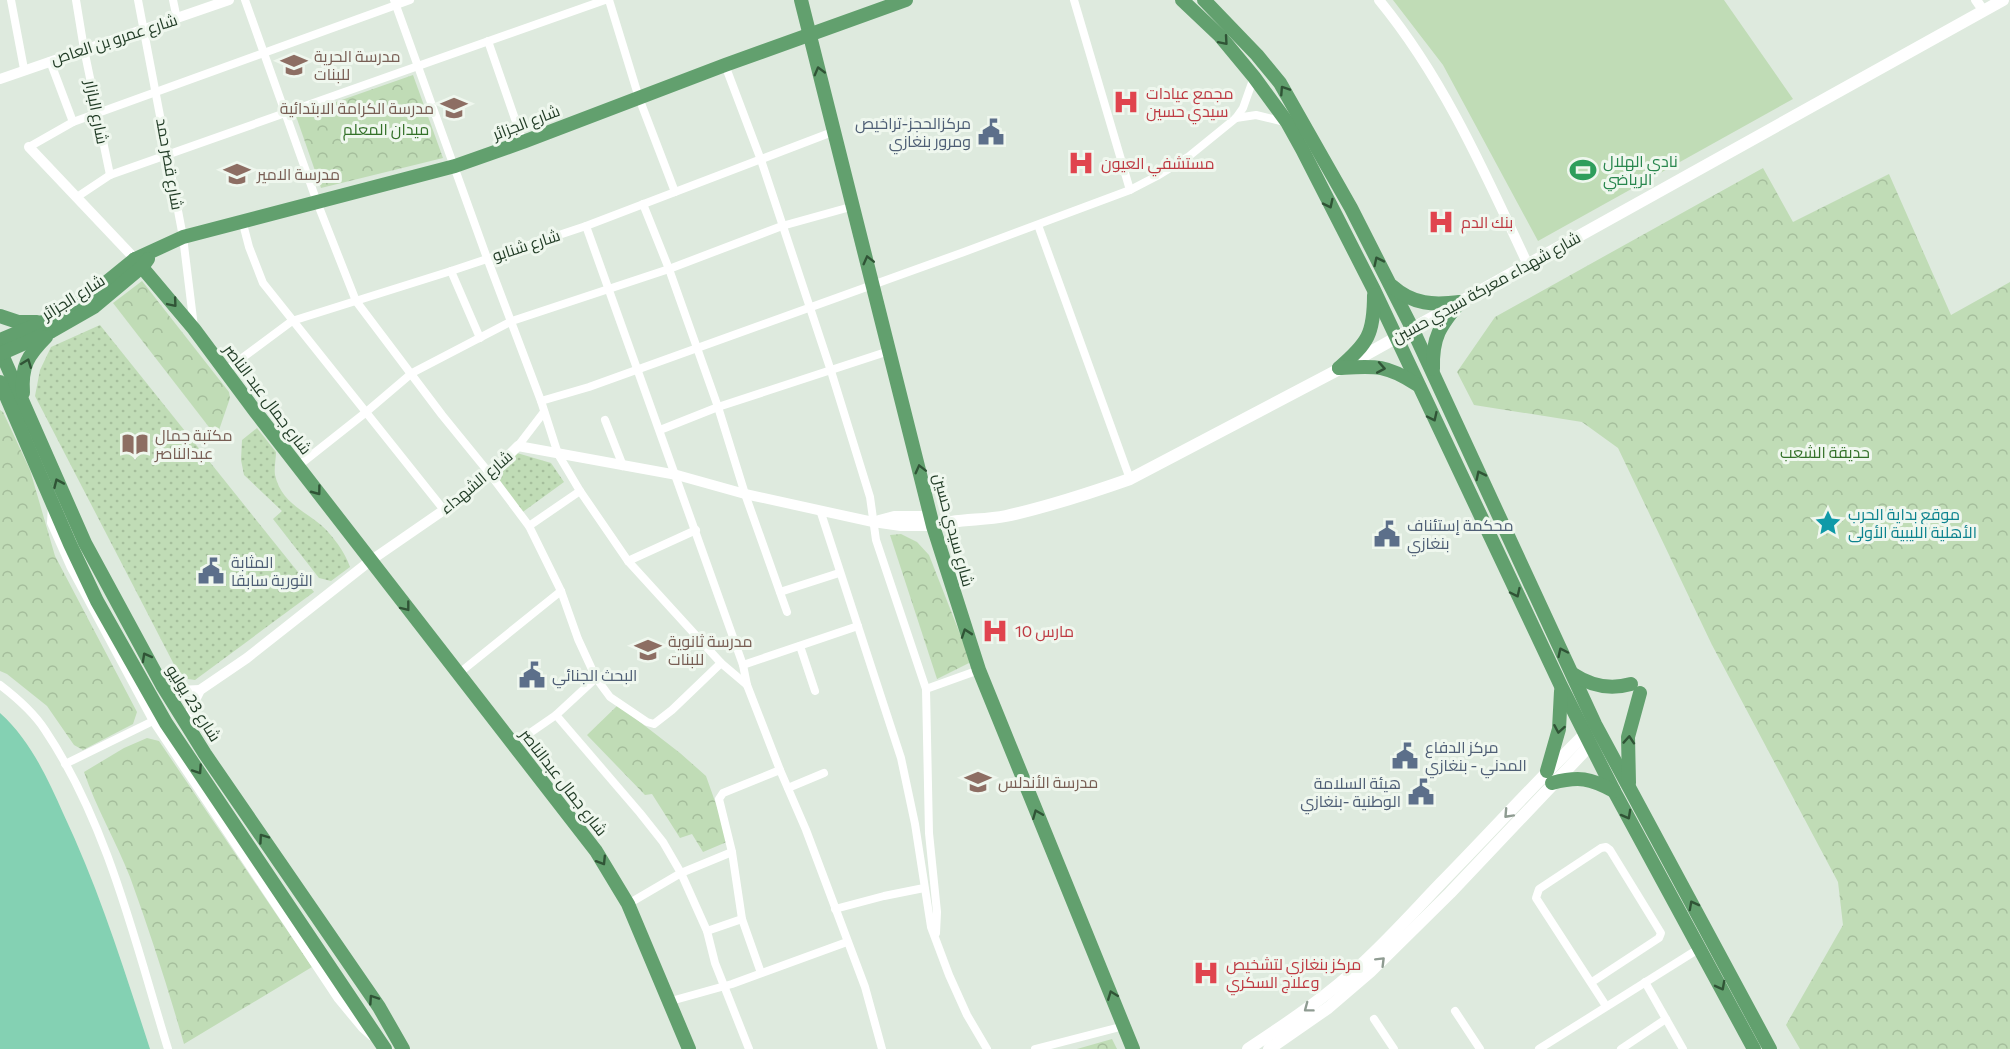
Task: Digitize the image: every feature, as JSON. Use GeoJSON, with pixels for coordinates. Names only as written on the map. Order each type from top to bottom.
{"type":"FeatureCollection","features":[{"type":"Feature","properties":{"kind":"main road","name":"شارع سيدي حسين"},"geometry":{"type":"LineString","coordinates":[[801,0],[955,600],[979,670],[1133,1049]]}},
{"type":"Feature","properties":{"kind":"main road","name":"شارع الجزائر"},"geometry":{"type":"LineString","coordinates":[[0,350],[49,326],[151,253],[183,237],[455,166],[906,0]]}},
{"type":"Feature","properties":{"kind":"main road"},"geometry":{"type":"LineString","coordinates":[[1182,0],[1220,36],[1254,76],[1287,122],[1374,290],[1561,686],[1614,791],[1754,1049]]}},
{"type":"Feature","properties":{"kind":"main road"},"geometry":{"type":"LineString","coordinates":[[1203,0],[1257,55],[1280,83],[1351,208],[1412,328],[1433,378],[1598,729],[1770,1049]]}},
{"type":"Feature","properties":{"kind":"main road","name":"شارع شهداء معركة سيدي حسين"},"geometry":{"type":"LineString","coordinates":[[933,521],[1020,513],[1130,479],[1528,265],[1979,5],[2003,0]]}},
{"type":"Feature","properties":{"kind":"main road","name":"شارع جمال عبد الناصر"},"geometry":{"type":"LineString","coordinates":[[139,263],[195,329],[370,561]]}},
{"type":"Feature","properties":{"kind":"main road"},"geometry":{"type":"LineString","coordinates":[[1388,283],[1401,294],[1425,304],[1460,302]]}},
{"type":"Feature","properties":{"kind":"main road"},"geometry":{"type":"LineString","coordinates":[[1339,368],[1361,349],[1367,340],[1374,317],[1374,290]]}},
{"type":"Feature","properties":{"kind":"main road"},"geometry":{"type":"LineString","coordinates":[[1433,378],[1435,338],[1443,322],[1460,302]]}},
{"type":"Feature","properties":{"kind":"main road"},"geometry":{"type":"LineString","coordinates":[[0,316],[18,322],[49,326],[27,360],[22,379],[24,404]]}},
{"type":"Feature","properties":{"kind":"main road","name":"شارع 23 يوليو"},"geometry":{"type":"LineString","coordinates":[[0,350],[85,543],[162,685],[190,730],[379,1007],[404,1049]]}},
{"type":"Feature","properties":{"kind":"main road"},"geometry":{"type":"LineString","coordinates":[[1339,368],[1361,366],[1386,368],[1400,373],[1418,386]]}},
{"type":"Feature","properties":{"kind":"main road","name":"شارع 23 يوليو"},"geometry":{"type":"LineString","coordinates":[[0,382],[3,395],[97,601],[166,723],[207,794],[383,1047]]}},
{"type":"Feature","properties":{"kind":"main road","name":"شارع جمال عبدالناصر"},"geometry":{"type":"LineString","coordinates":[[370,561],[596,850],[628,904],[688,1049]]}},
{"type":"Feature","properties":{"kind":"main road"},"geometry":{"type":"LineString","coordinates":[[1572,674],[1586,682],[1601,686],[1636,689],[1628,737],[1630,788]]}},
{"type":"Feature","properties":{"kind":"main road"},"geometry":{"type":"LineString","coordinates":[[1269,1049],[1328,1008],[1370,972],[1450,893],[1550,777],[1559,729],[1561,686]]}},
{"type":"Feature","properties":{"kind":"main road"},"geometry":{"type":"LineString","coordinates":[[1248,1049],[1296,1017],[1365,961],[1598,729]]}},
{"type":"Feature","properties":{"kind":"main road"},"geometry":{"type":"LineString","coordinates":[[1550,777],[1583,778],[1600,783],[1614,791]]}},
{"type":"Feature","properties":{"kind":"street"},"geometry":{"type":"LineString","coordinates":[[11,0],[24,69]]}},
{"type":"Feature","properties":{"kind":"street","name":"شارع البازار"},"geometry":{"type":"LineString","coordinates":[[76,0],[110,175]]}},
{"type":"Feature","properties":{"kind":"street","name":"شارع قصر حمد"},"geometry":{"type":"LineString","coordinates":[[138,0],[183,237],[195,329]]}},
{"type":"Feature","properties":{"kind":"street"},"geometry":{"type":"LineString","coordinates":[[173,0],[177,19]]}},
{"type":"Feature","properties":{"kind":"street","name":"شارع عمرو بن العاص"},"geometry":{"type":"LineString","coordinates":[[1,75],[177,19],[212,3],[229,0]]}},
{"type":"Feature","properties":{"kind":"street"},"geometry":{"type":"LineString","coordinates":[[245,0],[317,202],[356,302],[529,526],[561,591],[578,639],[596,678],[610,697],[647,722],[654,724],[721,663]]}},
{"type":"Feature","properties":{"kind":"street"},"geometry":{"type":"LineString","coordinates":[[139,263],[29,147],[73,122],[263,54],[395,3],[410,0]]}},
{"type":"Feature","properties":{"kind":"street"},"geometry":{"type":"LineString","coordinates":[[77,197],[110,175],[607,0],[639,98],[675,192]]}},
{"type":"Feature","properties":{"kind":"street"},"geometry":{"type":"LineString","coordinates":[[1074,0],[1130,190]]}},
{"type":"Feature","properties":{"kind":"street"},"geometry":{"type":"LineString","coordinates":[[1380,0],[1422,58],[1472,145],[1528,265]]}},
{"type":"Feature","properties":{"kind":"street"},"geometry":{"type":"LineString","coordinates":[[395,3],[541,401],[558,454],[628,561],[721,663],[747,685]]}},
{"type":"Feature","properties":{"kind":"street"},"geometry":{"type":"LineString","coordinates":[[488,41],[523,142]]}},
{"type":"Feature","properties":{"kind":"street"},"geometry":{"type":"LineString","coordinates":[[50,61],[73,122]]}},
{"type":"Feature","properties":{"kind":"street"},"geometry":{"type":"LineString","coordinates":[[725,65],[761,160],[831,371],[870,497],[876,540],[926,689],[929,833],[937,912],[937,942]]}},
{"type":"Feature","properties":{"kind":"street"},"geometry":{"type":"LineString","coordinates":[[541,401],[589,387],[1130,190],[1188,157],[1236,118],[1243,108],[1254,76]]}},
{"type":"Feature","properties":{"kind":"street"},"geometry":{"type":"LineString","coordinates":[[1236,118],[1256,115],[1287,122]]}},
{"type":"Feature","properties":{"kind":"street","name":"شارع شنابو"},"geometry":{"type":"LineString","coordinates":[[226,370],[292,321],[586,226],[835,131]]}},
{"type":"Feature","properties":{"kind":"street"},"geometry":{"type":"LineString","coordinates":[[643,204],[669,269],[718,407],[745,494],[787,612]]}},
{"type":"Feature","properties":{"kind":"street"},"geometry":{"type":"LineString","coordinates":[[298,466],[412,373],[438,357],[512,321],[669,269],[782,226],[854,206]]}},
{"type":"Feature","properties":{"kind":"street"},"geometry":{"type":"LineString","coordinates":[[242,220],[262,283],[444,510]]}},
{"type":"Feature","properties":{"kind":"street"},"geometry":{"type":"LineString","coordinates":[[1038,225],[1130,479]]}},
{"type":"Feature","properties":{"kind":"street"},"geometry":{"type":"LineString","coordinates":[[586,226],[696,530],[743,665],[747,685],[806,830],[865,987],[882,1049]]}},
{"type":"Feature","properties":{"kind":"street"},"geometry":{"type":"LineString","coordinates":[[451,271],[480,338]]}},
{"type":"Feature","properties":{"kind":"street"},"geometry":{"type":"LineString","coordinates":[[660,430],[718,407],[890,351]]}},
{"type":"Feature","properties":{"kind":"street"},"geometry":{"type":"LineString","coordinates":[[518,446],[544,412]]}},
{"type":"Feature","properties":{"kind":"street"},"geometry":{"type":"LineString","coordinates":[[605,420],[623,466]]}},
{"type":"Feature","properties":{"kind":"street","name":"شارع الشهداء"},"geometry":{"type":"LineString","coordinates":[[200,690],[370,561],[444,510],[490,474],[518,446],[676,475],[745,494],[873,522],[901,526],[933,521]]}},
{"type":"Feature","properties":{"kind":"street"},"geometry":{"type":"LineString","coordinates":[[529,526],[580,490]]}},
{"type":"Feature","properties":{"kind":"street"},"geometry":{"type":"LineString","coordinates":[[53,504],[51,523],[70,566],[153,721],[207,794]]}},
{"type":"Feature","properties":{"kind":"street"},"geometry":{"type":"LineString","coordinates":[[820,510],[901,758],[915,824],[928,913],[937,942],[968,1015],[987,1049]]}},
{"type":"Feature","properties":{"kind":"street"},"geometry":{"type":"LineString","coordinates":[[628,561],[696,530]]}},
{"type":"Feature","properties":{"kind":"street"},"geometry":{"type":"LineString","coordinates":[[780,592],[839,573]]}},
{"type":"Feature","properties":{"kind":"street"},"geometry":{"type":"LineString","coordinates":[[458,674],[561,591]]}},
{"type":"Feature","properties":{"kind":"street"},"geometry":{"type":"LineString","coordinates":[[743,665],[858,626]]}},
{"type":"Feature","properties":{"kind":"street"},"geometry":{"type":"LineString","coordinates":[[800,646],[815,691]]}},
{"type":"Feature","properties":{"kind":"street"},"geometry":{"type":"LineString","coordinates":[[926,689],[979,670]]}},
{"type":"Feature","properties":{"kind":"street"},"geometry":{"type":"LineString","coordinates":[[514,744],[556,715],[596,678]]}},
{"type":"Feature","properties":{"kind":"street"},"geometry":{"type":"LineString","coordinates":[[162,685],[185,692],[200,690]]}},
{"type":"Feature","properties":{"kind":"street"},"geometry":{"type":"LineString","coordinates":[[0,686],[28,709],[45,729],[89,812],[129,918],[168,1049]]}},
{"type":"Feature","properties":{"kind":"street"},"geometry":{"type":"LineString","coordinates":[[190,730],[191,708],[200,690]]}},
{"type":"Feature","properties":{"kind":"street"},"geometry":{"type":"LineString","coordinates":[[556,715],[663,842],[681,873],[707,931],[724,987],[749,1049]]}},
{"type":"Feature","properties":{"kind":"street"},"geometry":{"type":"LineString","coordinates":[[65,764],[153,721]]}},
{"type":"Feature","properties":{"kind":"street"},"geometry":{"type":"LineString","coordinates":[[761,973],[742,919],[732,852],[720,796],[780,770]]}},
{"type":"Feature","properties":{"kind":"street"},"geometry":{"type":"LineString","coordinates":[[788,788],[824,773]]}},
{"type":"Feature","properties":{"kind":"street"},"geometry":{"type":"LineString","coordinates":[[1592,982],[1661,936],[1661,931],[1606,847],[1539,889],[1536,898],[1606,1006]]}},
{"type":"Feature","properties":{"kind":"street"},"geometry":{"type":"LineString","coordinates":[[628,904],[681,873],[732,852]]}},
{"type":"Feature","properties":{"kind":"street"},"geometry":{"type":"LineString","coordinates":[[835,909],[924,888]]}},
{"type":"Feature","properties":{"kind":"street"},"geometry":{"type":"LineString","coordinates":[[707,931],[742,919]]}},
{"type":"Feature","properties":{"kind":"street"},"geometry":{"type":"LineString","coordinates":[[670,1001],[724,987],[847,942]]}},
{"type":"Feature","properties":{"kind":"street"},"geometry":{"type":"LineString","coordinates":[[1539,1049],[1700,948]]}},
{"type":"Feature","properties":{"kind":"street"},"geometry":{"type":"LineString","coordinates":[[1645,982],[1683,1049]]}},
{"type":"Feature","properties":{"kind":"street"},"geometry":{"type":"LineString","coordinates":[[1455,1011],[1480,1049]]}},
{"type":"Feature","properties":{"kind":"street"},"geometry":{"type":"LineString","coordinates":[[1374,1019],[1394,1049]]}},
{"type":"Feature","properties":{"kind":"street"},"geometry":{"type":"LineString","coordinates":[[1621,1049],[1666,1019]]}},
{"type":"Feature","properties":{"kind":"street"},"geometry":{"type":"LineString","coordinates":[[1035,1049],[1124,1026]]}},
{"type":"Feature","properties":{"kind":"green space","name":"نادي الهلال الرياضي"},"geometry":{"type":"Polygon","coordinates":[[[1393,0],[1724,0],[1793,99],[1538,241],[1443,65],[1393,0]]]}},
{"type":"Feature","properties":{"kind":"green space","name":"ميدان المعلم"},"geometry":{"type":"Polygon","coordinates":[[[413,75],[443,158],[321,188],[296,116],[413,75]]]}},
{"type":"Feature","properties":{"kind":"green space","name":"حديقة الشعب"},"geometry":{"type":"Polygon","coordinates":[[[1763,168],[1793,222],[1889,174],[1951,315],[2010,282],[2010,1049],[1800,1049],[1786,1025],[1843,925],[1838,882],[1712,645],[1618,448],[1582,422],[1474,405],[1457,372],[1495,317],[1763,168]]]}},
{"type":"Feature","properties":{"kind":"green space"},"geometry":{"type":"Polygon","coordinates":[[[142,281],[229,392],[230,398],[219,430],[215,432],[113,303],[142,281]]]}},
{"type":"Feature","properties":{"kind":"green space"},"geometry":{"type":"Polygon","coordinates":[[[100,325],[314,592],[195,680],[181,678],[35,396],[40,370],[51,347],[100,325]]]}},
{"type":"Feature","properties":{"kind":"green space"},"geometry":{"type":"Polygon","coordinates":[[[0,410],[30,470],[55,556],[137,712],[133,724],[83,750],[74,745],[47,706],[0,671],[0,410]]]}},
{"type":"Feature","properties":{"kind":"green space"},"geometry":{"type":"Polygon","coordinates":[[[257,428],[276,452],[275,475],[282,492],[287,499],[325,529],[338,544],[348,561],[350,567],[331,581],[319,578],[273,519],[282,511],[244,475],[241,460],[242,440],[257,428]]]}},
{"type":"Feature","properties":{"kind":"green space"},"geometry":{"type":"Polygon","coordinates":[[[517,453],[551,463],[564,482],[520,514],[491,470],[517,453]]]}},
{"type":"Feature","properties":{"kind":"green space"},"geometry":{"type":"Polygon","coordinates":[[[901,534],[917,542],[929,555],[971,662],[937,679],[890,535],[901,534]]]}},
{"type":"Feature","properties":{"kind":"green space"},"geometry":{"type":"Polygon","coordinates":[[[618,705],[706,776],[729,841],[703,852],[692,834],[680,838],[652,794],[645,795],[587,735],[618,705]]]}},
{"type":"Feature","properties":{"kind":"green space"},"geometry":{"type":"Polygon","coordinates":[[[147,738],[159,741],[312,967],[184,1044],[130,877],[84,772],[124,748],[147,738]]]}},
{"type":"Feature","properties":{"kind":"green space"},"geometry":{"type":"Polygon","coordinates":[[[1112,1039],[1117,1049],[1077,1049],[1112,1039]]]}},
{"type":"Feature","properties":{"kind":"shaded area"},"geometry":{"type":"Polygon","coordinates":[[[0,713],[20,735],[37,760],[76,842],[110,930],[150,1049],[0,1049],[0,713]]]}},
{"type":"Feature","properties":{"kind":"place","name":"مدرسة الحرية للبنات"},"geometry":{"type":"Point","coordinates":[294,65]}},
{"type":"Feature","properties":{"kind":"place","name":"مجمع عيادات سيدي حسين"},"geometry":{"type":"Point","coordinates":[1126,102]}},
{"type":"Feature","properties":{"kind":"place","name":"مدرسة الكرامة الابتدائية"},"geometry":{"type":"Point","coordinates":[454,108]}},
{"type":"Feature","properties":{"kind":"place","name":"مركزالحجز-تراخيص ومرور بنغازي"},"geometry":{"type":"Point","coordinates":[991,132]}},
{"type":"Feature","properties":{"kind":"place","name":"مستشفي العيون"},"geometry":{"type":"Point","coordinates":[1081,163]}},
{"type":"Feature","properties":{"kind":"place","name":"نادي الهلال الرياضي"},"geometry":{"type":"Point","coordinates":[1583,170]}},
{"type":"Feature","properties":{"kind":"place","name":"مدرسة الامير"},"geometry":{"type":"Point","coordinates":[237,174]}},
{"type":"Feature","properties":{"kind":"place","name":"بنك الدم"},"geometry":{"type":"Point","coordinates":[1441,222]}},
{"type":"Feature","properties":{"kind":"place","name":"مكتبة جمال عبدالناصر"},"geometry":{"type":"Point","coordinates":[135,444]}},
{"type":"Feature","properties":{"kind":"place","name":"موقع بداية الحرب الأهلية الليبية الأولى"},"geometry":{"type":"Point","coordinates":[1828,523]}},
{"type":"Feature","properties":{"kind":"place","name":"محكمة إستئناف بنغازي"},"geometry":{"type":"Point","coordinates":[1387,534]}},
{"type":"Feature","properties":{"kind":"place","name":"المثابة الثورية سابقا"},"geometry":{"type":"Point","coordinates":[211,571]}},
{"type":"Feature","properties":{"kind":"place","name":"10 مارس"},"geometry":{"type":"Point","coordinates":[995,631]}},
{"type":"Feature","properties":{"kind":"place","name":"مدرسة ثانوية للبنات"},"geometry":{"type":"Point","coordinates":[648,650]}},
{"type":"Feature","properties":{"kind":"place","name":"البحث الجنائي"},"geometry":{"type":"Point","coordinates":[532,675]}},
{"type":"Feature","properties":{"kind":"place","name":"مركز الدفاع المدني - بنغازي"},"geometry":{"type":"Point","coordinates":[1405,756]}},
{"type":"Feature","properties":{"kind":"place","name":"مدرسة الأندلس"},"geometry":{"type":"Point","coordinates":[978,782]}},
{"type":"Feature","properties":{"kind":"place","name":"هيئة السلامة الوطنية -بنغازي"},"geometry":{"type":"Point","coordinates":[1421,792]}},
{"type":"Feature","properties":{"kind":"place","name":"مركز بنغازي لتشخيص وعلاج السكري"},"geometry":{"type":"Point","coordinates":[1206,973]}}]}
